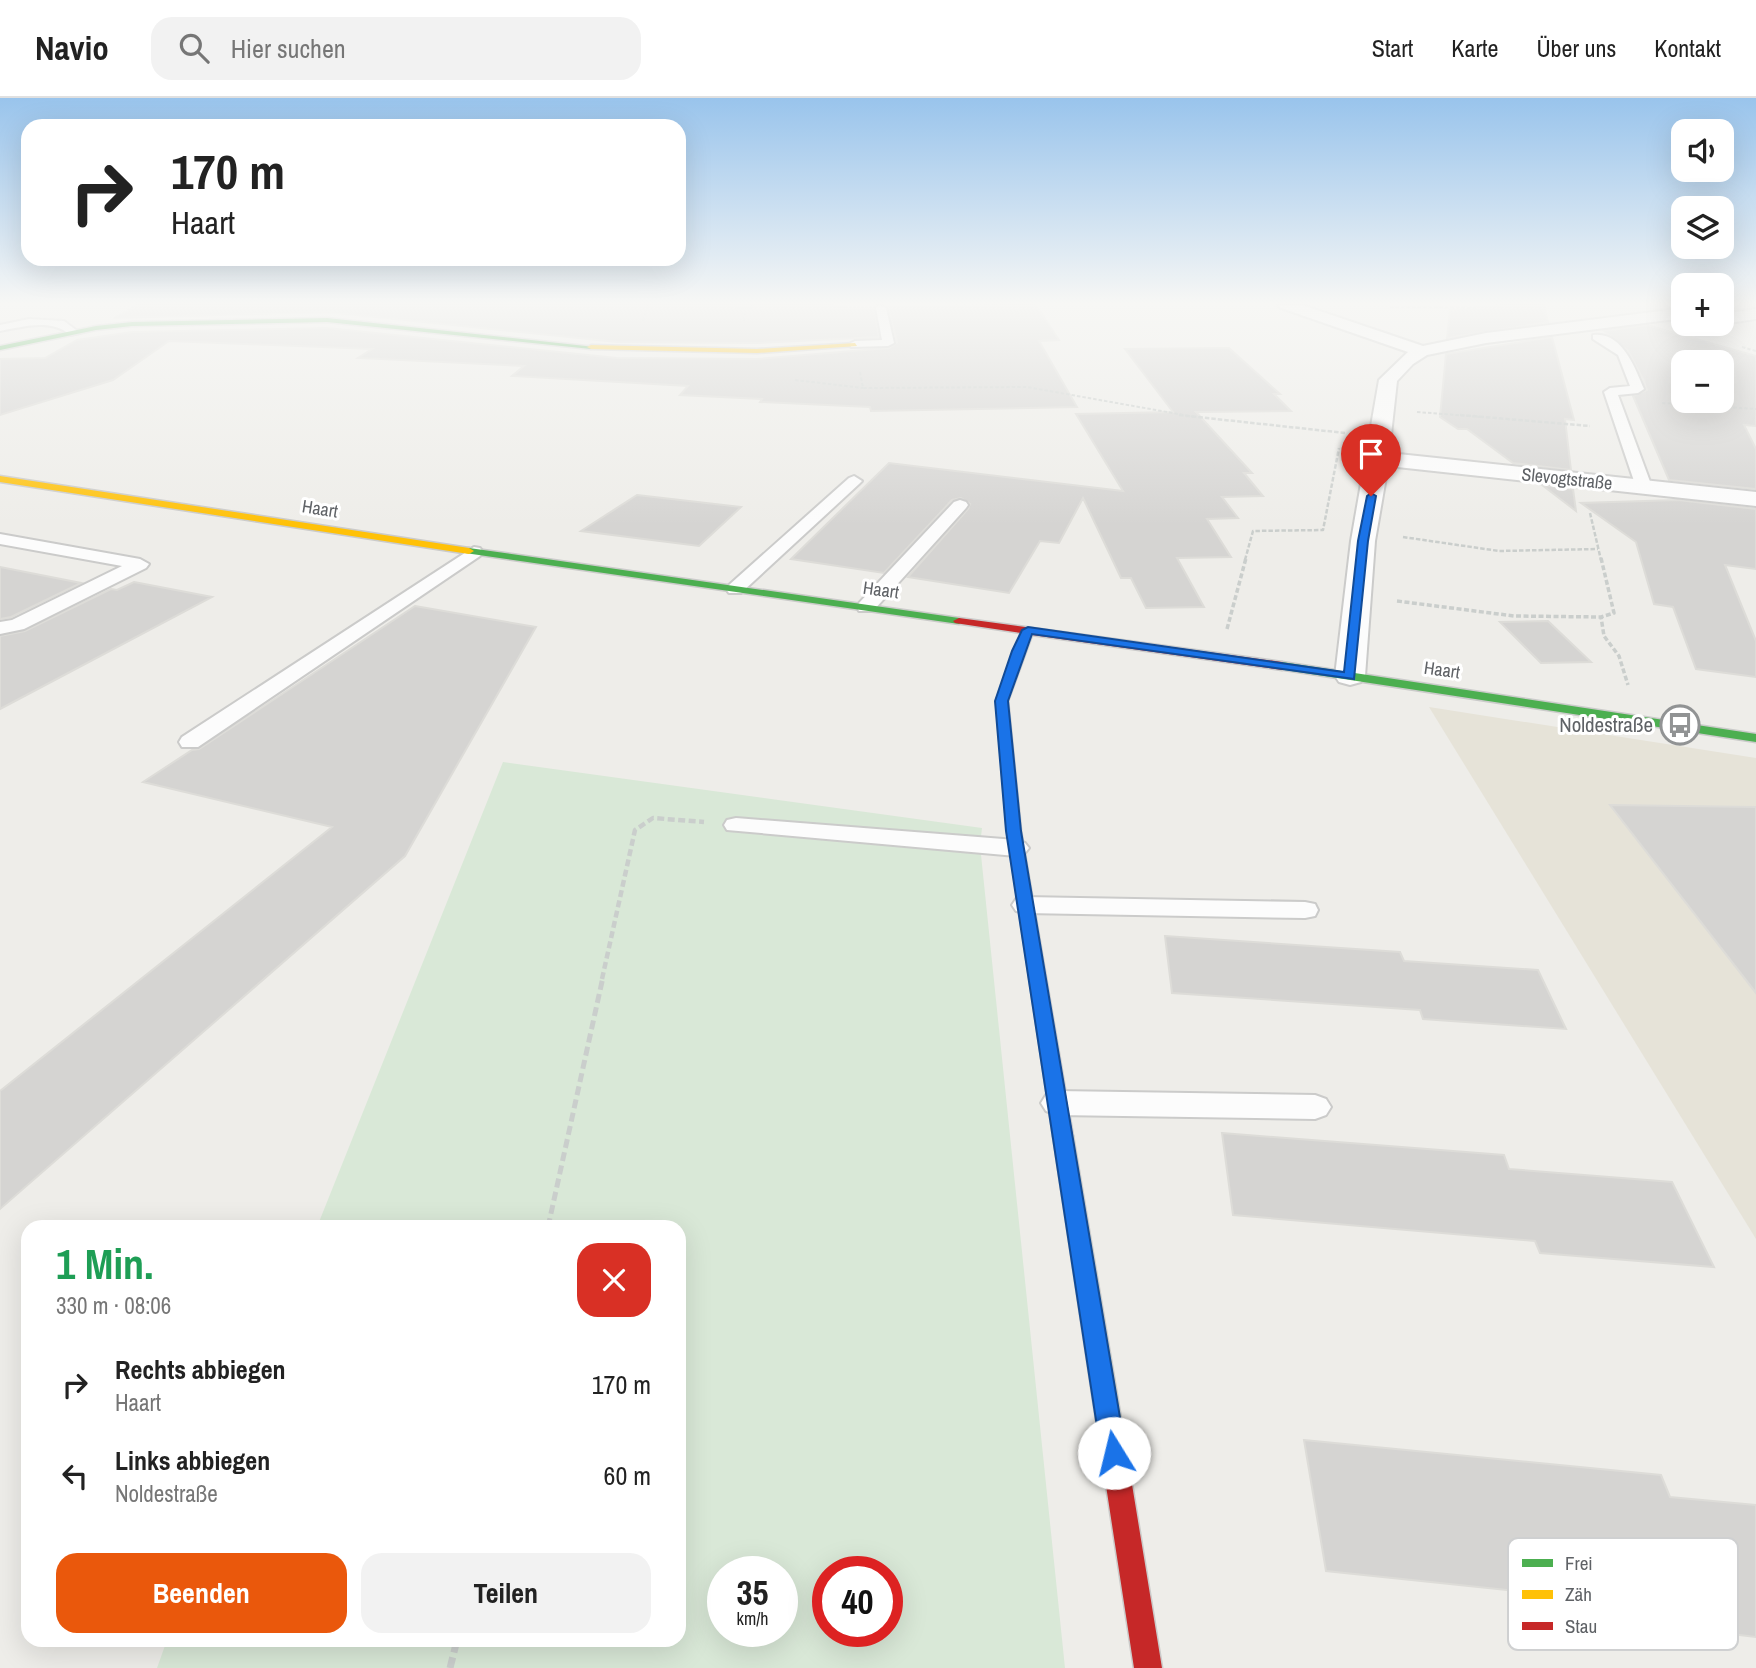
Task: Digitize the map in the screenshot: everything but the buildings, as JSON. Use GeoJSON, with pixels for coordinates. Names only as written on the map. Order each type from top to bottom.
{"type":"FeatureCollection","features":[{"type":"Feature","properties":{"kind":"street"},"geometry":{"type":"LineString","coordinates":[[1350,676],[1363,541],[1390,378]]}},
{"type":"Feature","properties":{"kind":"street","name":"Slevogtstraße"},"geometry":{"type":"LineString","coordinates":[[1379,447],[1583,481],[1756,499]]}},
{"type":"Feature","properties":{"kind":"street","name":"Haart"},"geometry":{"type":"LineString","coordinates":[[0,479],[474,552],[1350,676],[1756,738]]}},
{"type":"Feature","properties":{"kind":"street"},"geometry":{"type":"LineString","coordinates":[[1028,630],[1018,651],[1002,701],[1016,848],[1148,1668]]}},
{"type":"Feature","properties":{"kind":"lane"},"geometry":{"type":"LineString","coordinates":[[1634,378],[1638,389],[1610,392],[1644,487]]}},
{"type":"Feature","properties":{"kind":"lane"},"geometry":{"type":"LineString","coordinates":[[735,589],[854,481]]}},
{"type":"Feature","properties":{"kind":"lane"},"geometry":{"type":"LineString","coordinates":[[866,607],[960,505]]}},
{"type":"Feature","properties":{"kind":"lane"},"geometry":{"type":"LineString","coordinates":[[0,539],[140,564],[17,625],[0,628]]}},
{"type":"Feature","properties":{"kind":"lane"},"geometry":{"type":"LineString","coordinates":[[190,742],[474,552]]}},
{"type":"Feature","properties":{"kind":"lane"},"geometry":{"type":"LineString","coordinates":[[736,824],[1016,848]]}},
{"type":"Feature","properties":{"kind":"lane"},"geometry":{"type":"LineString","coordinates":[[1025,905],[1305,911]]}},
{"type":"Feature","properties":{"kind":"lane"},"geometry":{"type":"LineString","coordinates":[[1057,1103],[1315,1107]]}},
{"type":"Feature","properties":{"kind":"path"},"geometry":{"type":"LineString","coordinates":[[861,378],[863,388],[1027,387],[1055,390],[1174,415],[1379,447]]}},
{"type":"Feature","properties":{"kind":"path"},"geometry":{"type":"LineString","coordinates":[[1612,400],[1671,403]]}},
{"type":"Feature","properties":{"kind":"path"},"geometry":{"type":"LineString","coordinates":[[1734,407],[1756,409]]}},
{"type":"Feature","properties":{"kind":"path"},"geometry":{"type":"LineString","coordinates":[[1413,411],[1586,425],[1625,434]]}},
{"type":"Feature","properties":{"kind":"path"},"geometry":{"type":"LineString","coordinates":[[1535,415],[1536,421]]}},
{"type":"Feature","properties":{"kind":"path"},"geometry":{"type":"LineString","coordinates":[[1224,640],[1253,531],[1323,530],[1340,445]]}},
{"type":"Feature","properties":{"kind":"path"},"geometry":{"type":"LineString","coordinates":[[1397,601],[1514,616],[1601,617],[1614,613],[1583,481]]}},
{"type":"Feature","properties":{"kind":"path"},"geometry":{"type":"LineString","coordinates":[[1403,537],[1499,551],[1598,549]]}},
{"type":"Feature","properties":{"kind":"path"},"geometry":{"type":"LineString","coordinates":[[1601,617],[1604,636],[1619,656],[1628,686]]}},
{"type":"Feature","properties":{"kind":"path"},"geometry":{"type":"LineString","coordinates":[[550,1220],[635,830],[653,818],[736,824]]}},
{"type":"Feature","properties":{"kind":"path"},"geometry":{"type":"LineString","coordinates":[[450,1668],[455,1647]]}},
{"type":"Feature","properties":{"kind":"shaded area"},"geometry":{"type":"Polygon","coordinates":[[[1429,707],[1756,758],[1756,1239],[1429,707]]]}},
{"type":"Feature","properties":{"kind":"green space"},"geometry":{"type":"Polygon","coordinates":[[[503,762],[982,828],[980,845],[1065,1668],[157,1668],[164,1647],[686,1647],[686,1220],[320,1220],[503,762]]]}},
{"type":"Feature","properties":{"kind":"traffic: fast"},"geometry":{"type":"LineString","coordinates":[[469,551],[959,621]]}},
{"type":"Feature","properties":{"kind":"traffic: fast"},"geometry":{"type":"LineString","coordinates":[[1282,666],[1756,738]]}},
{"type":"Feature","properties":{"kind":"traffic: slow"},"geometry":{"type":"LineString","coordinates":[[0,479],[469,551]]}},
{"type":"Feature","properties":{"kind":"traffic: slow"},"geometry":{"type":"LineString","coordinates":[[1063,1136],[1116,1466]]}},
{"type":"Feature","properties":{"kind":"traffic: jam"},"geometry":{"type":"LineString","coordinates":[[959,621],[1282,666]]}},
{"type":"Feature","properties":{"kind":"traffic: jam"},"geometry":{"type":"LineString","coordinates":[[1028,630],[1018,651],[1002,701],[1014,831],[1063,1136]]}},
{"type":"Feature","properties":{"kind":"traffic: jam"},"geometry":{"type":"LineString","coordinates":[[1116,1466],[1148,1668]]}},
{"type":"Feature","properties":{"kind":"place","name":"Noldestraße"},"geometry":{"type":"Point","coordinates":[1680,725]}},
{"type":"Feature","properties":{"kind":"route"},"geometry":{"type":"LineString","coordinates":[[1114,1453],[1014,831],[1002,701],[1018,651],[1028,630],[1350,676],[1363,541],[1371,496]]}}]}
